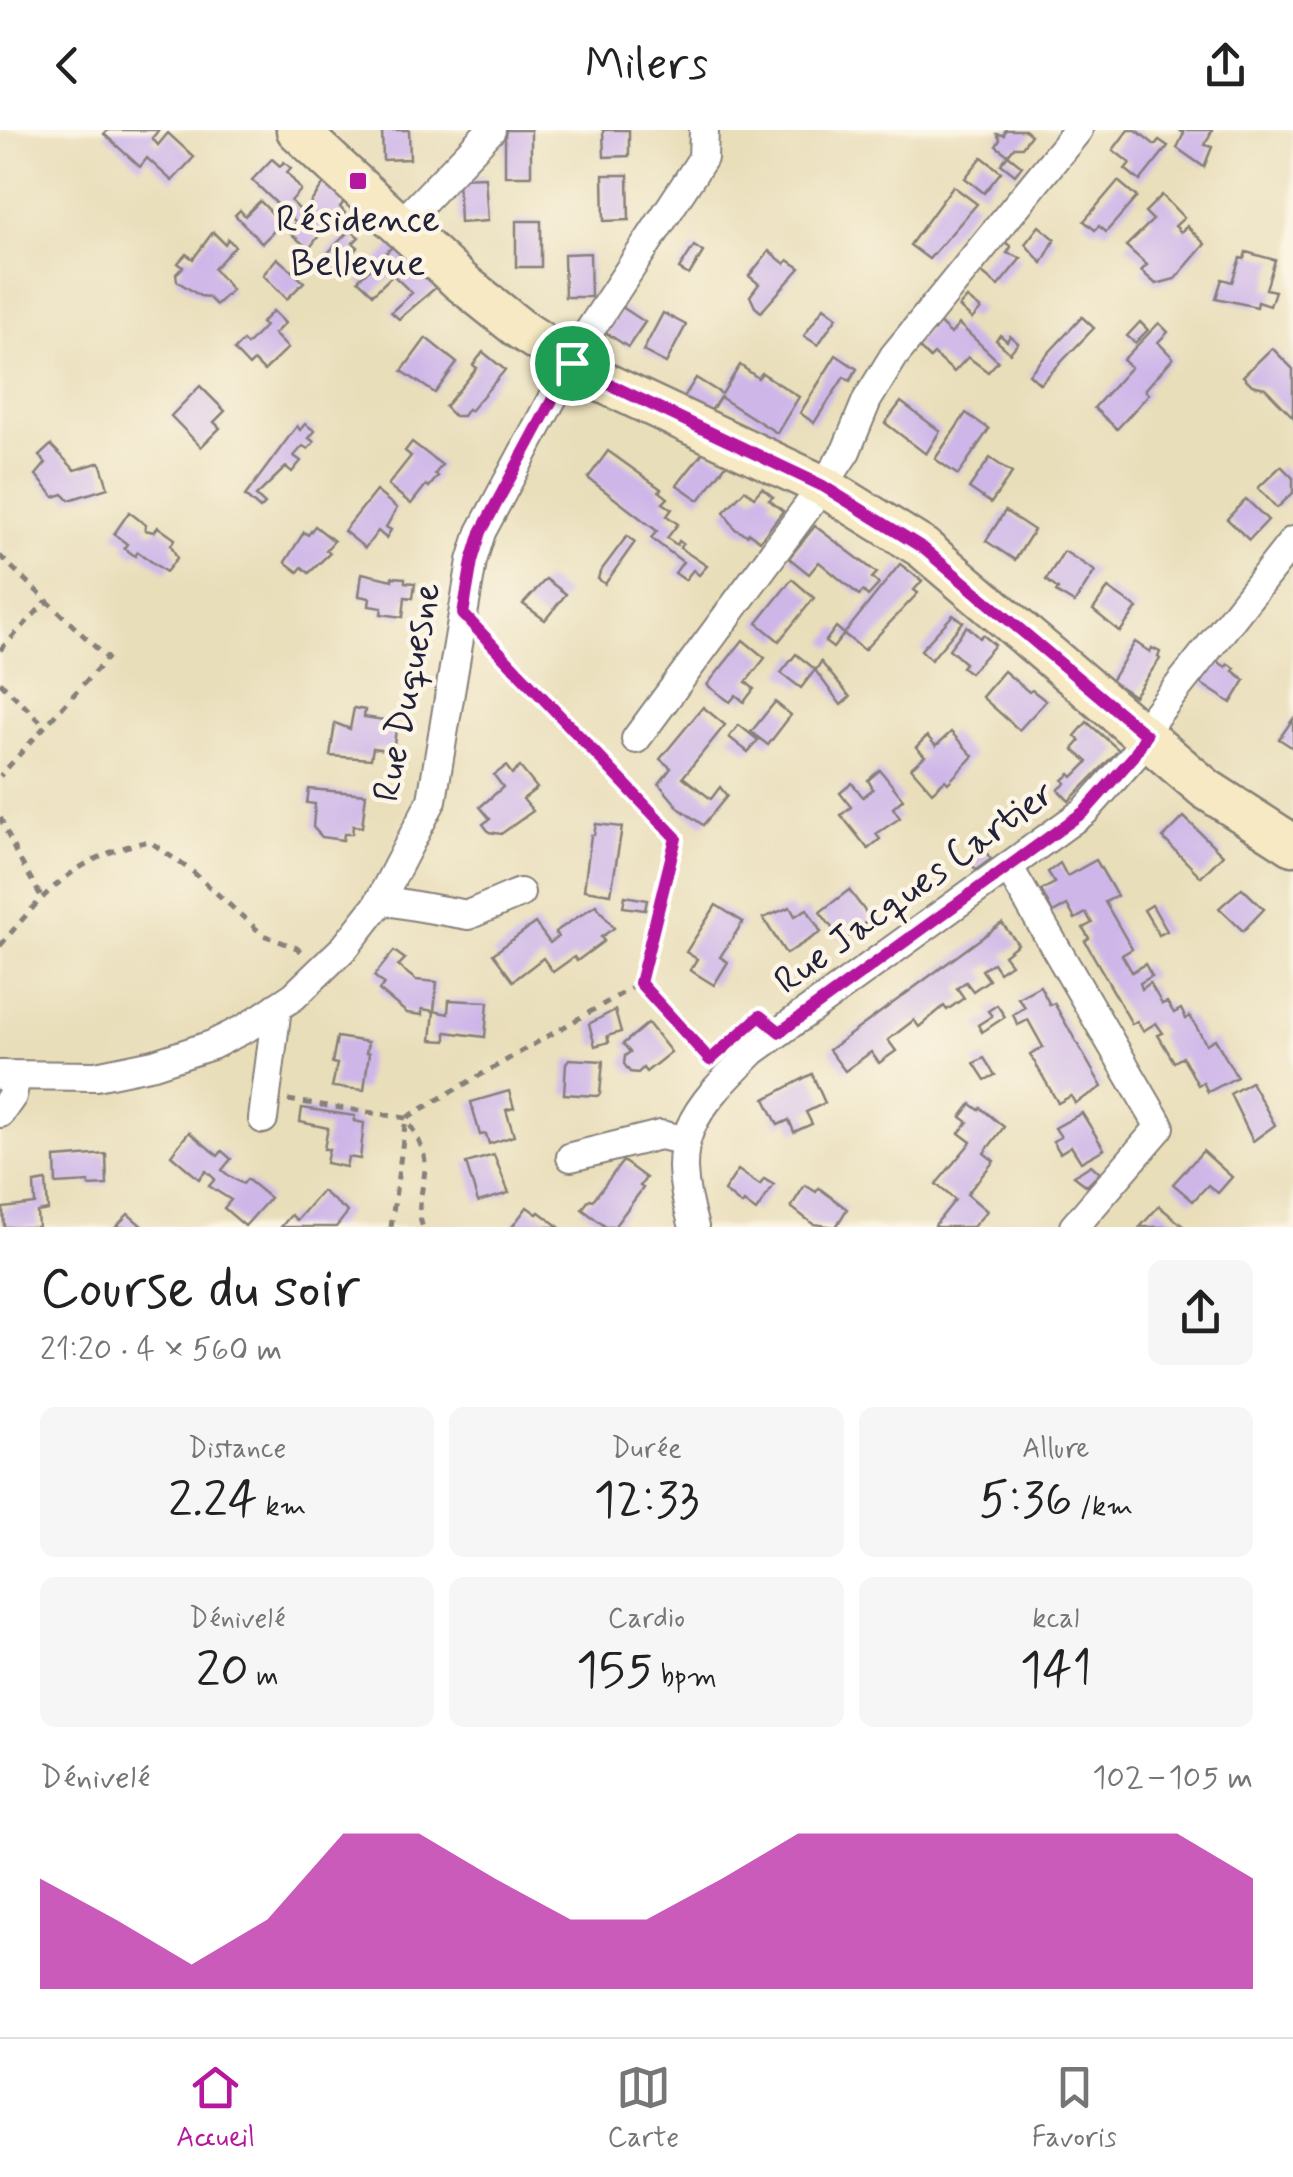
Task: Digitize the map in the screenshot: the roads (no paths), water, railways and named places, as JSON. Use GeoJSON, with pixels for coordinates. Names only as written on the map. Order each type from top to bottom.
{"type":"FeatureCollection","features":[{"type":"Feature","properties":{"kind":"street"},"geometry":{"type":"LineString","coordinates":[[296,130],[460,281],[572,363],[823,486],[923,548],[1206,789],[1293,846]]}},
{"type":"Feature","properties":{"kind":"street"},"geometry":{"type":"LineString","coordinates":[[400,224],[491,130]]}},
{"type":"Feature","properties":{"kind":"street","name":"Rue Duquesne"},"geometry":{"type":"LineString","coordinates":[[8,1076],[96,1076],[154,1064],[212,1045],[277,1007],[322,970],[345,948],[381,900],[432,800],[472,561],[481,532],[572,363],[704,158],[704,130]]}},
{"type":"Feature","properties":{"kind":"street"},"geometry":{"type":"LineString","coordinates":[[636,739],[823,486],[846,451],[867,400],[894,356],[1078,130]]}},
{"type":"Feature","properties":{"kind":"street","name":"Rue Jacques Cartier"},"geometry":{"type":"LineString","coordinates":[[684,1140],[710,1094],[752,1052],[1085,811],[1134,756],[1155,716],[1293,542]]}},
{"type":"Feature","properties":{"kind":"street"},"geometry":{"type":"LineString","coordinates":[[1009,868],[1160,1126],[1074,1227]]}},
{"type":"Feature","properties":{"kind":"street"},"geometry":{"type":"LineString","coordinates":[[381,900],[468,915],[520,894]]}},
{"type":"Feature","properties":{"kind":"street"},"geometry":{"type":"LineString","coordinates":[[264,1108],[277,1007]]}},
{"type":"Feature","properties":{"kind":"street"},"geometry":{"type":"LineString","coordinates":[[0,1113],[12,1096],[8,1076]]}},
{"type":"Feature","properties":{"kind":"street"},"geometry":{"type":"LineString","coordinates":[[571,1157],[660,1135],[684,1140],[682,1156],[694,1227]]}},
{"type":"Feature","properties":{"kind":"place","name":"Résidence Bellevue"},"geometry":{"type":"Point","coordinates":[358,181]}}]}
